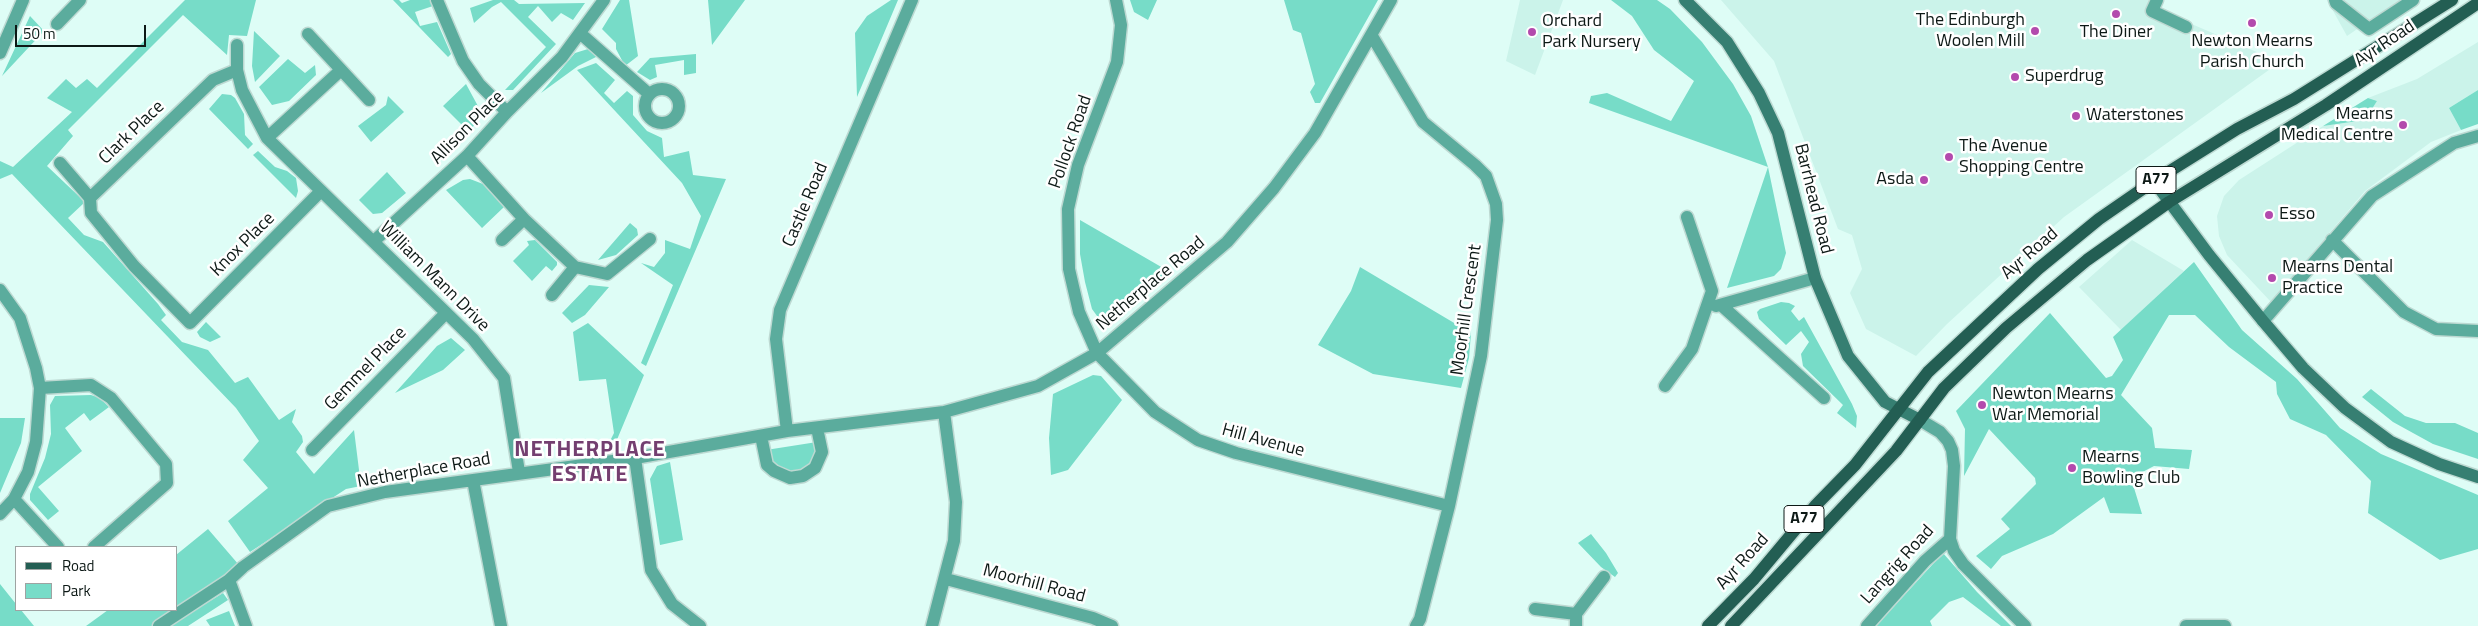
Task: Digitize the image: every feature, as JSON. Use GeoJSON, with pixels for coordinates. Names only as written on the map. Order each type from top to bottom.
{"type":"FeatureCollection","features":[{"type":"Feature","properties":{"kind":"main road","name":"Ayr Road"},"geometry":{"type":"LineString","coordinates":[[1708,626],[1754,579],[1815,506],[1855,465],[1928,372],[2038,269],[2099,219],[2154,181],[2237,129],[2294,99],[2452,0]]}},
{"type":"Feature","properties":{"kind":"main road","name":"Ayr Road"},"geometry":{"type":"LineString","coordinates":[[1731,626],[1896,451],[1944,388],[2006,328],[2087,260],[2169,202],[2326,104],[2478,3]]}},
{"type":"Feature","properties":{"kind":"street"},"geometry":{"type":"LineString","coordinates":[[0,53],[22,0]]}},
{"type":"Feature","properties":{"kind":"street"},"geometry":{"type":"LineString","coordinates":[[58,24],[80,0]]}},
{"type":"Feature","properties":{"kind":"street"},"geometry":{"type":"LineString","coordinates":[[437,0],[463,60],[479,84],[507,112]]}},
{"type":"Feature","properties":{"kind":"street","name":"Allison Place"},"geometry":{"type":"LineString","coordinates":[[374,240],[467,156],[507,112],[562,57],[604,0]]}},
{"type":"Feature","properties":{"kind":"street","name":"Castle Road"},"geometry":{"type":"LineString","coordinates":[[787,431],[776,339],[780,310],[912,0]]}},
{"type":"Feature","properties":{"kind":"street","name":"Pollock Road"},"geometry":{"type":"LineString","coordinates":[[1097,353],[1079,312],[1069,269],[1068,209],[1078,165],[1117,62],[1121,25],[1116,0]]}},
{"type":"Feature","properties":{"kind":"street","name":"Netherplace Road"},"geometry":{"type":"LineString","coordinates":[[159,626],[229,580],[328,506],[385,492],[519,472],[635,458],[787,431],[944,412],[1038,386],[1097,353],[1227,242],[1239,229],[1274,188],[1315,133],[1391,0]]}},
{"type":"Feature","properties":{"kind":"street","name":"Barrhead Road"},"geometry":{"type":"LineString","coordinates":[[1685,0],[1727,42],[1759,93],[1778,133],[1815,278],[1848,356],[1875,392],[1898,410],[1920,420]]}},
{"type":"Feature","properties":{"kind":"street"},"geometry":{"type":"LineString","coordinates":[[2335,0],[2336,3],[2369,29],[2413,0]]}},
{"type":"Feature","properties":{"kind":"street"},"geometry":{"type":"LineString","coordinates":[[2155,5],[2186,27]]}},
{"type":"Feature","properties":{"kind":"street"},"geometry":{"type":"LineString","coordinates":[[308,34],[369,100]]}},
{"type":"Feature","properties":{"kind":"street"},"geometry":{"type":"LineString","coordinates":[[580,34],[649,94]]}},
{"type":"Feature","properties":{"kind":"street","name":"Moorhill Crescent"},"geometry":{"type":"LineString","coordinates":[[1372,36],[1423,122],[1475,164],[1486,176],[1496,204],[1498,220],[1481,356],[1449,506],[1420,619],[1416,626]]}},
{"type":"Feature","properties":{"kind":"street","name":"William Mann Drive"},"geometry":{"type":"LineString","coordinates":[[237,45],[237,70],[242,90],[267,138],[374,240],[473,339],[504,378],[519,472]]}},
{"type":"Feature","properties":{"kind":"street","name":"Clark Place"},"geometry":{"type":"LineString","coordinates":[[90,198],[213,80],[237,70]]}},
{"type":"Feature","properties":{"kind":"street"},"geometry":{"type":"LineString","coordinates":[[267,138],[341,70]]}},
{"type":"Feature","properties":{"kind":"street"},"geometry":{"type":"LineString","coordinates":[[2263,321],[2372,196],[2454,143],[2478,136]]}},
{"type":"Feature","properties":{"kind":"street"},"geometry":{"type":"LineString","coordinates":[[467,156],[524,219],[575,267],[607,274],[650,239]]}},
{"type":"Feature","properties":{"kind":"street"},"geometry":{"type":"LineString","coordinates":[[60,163],[90,198]]}},
{"type":"Feature","properties":{"kind":"street"},"geometry":{"type":"LineString","coordinates":[[2154,181],[2263,321],[2304,368],[2345,408],[2391,442],[2438,464],[2478,477]]}},
{"type":"Feature","properties":{"kind":"street","name":"Knox Place"},"geometry":{"type":"LineString","coordinates":[[90,198],[91,213],[134,266],[190,323],[321,191]]}},
{"type":"Feature","properties":{"kind":"street"},"geometry":{"type":"LineString","coordinates":[[1688,217],[1709,275],[1715,306],[1824,398]]}},
{"type":"Feature","properties":{"kind":"street"},"geometry":{"type":"LineString","coordinates":[[502,240],[524,219]]}},
{"type":"Feature","properties":{"kind":"street"},"geometry":{"type":"LineString","coordinates":[[2332,240],[2404,312],[2436,328],[2478,331]]}},
{"type":"Feature","properties":{"kind":"street"},"geometry":{"type":"LineString","coordinates":[[552,295],[575,267]]}},
{"type":"Feature","properties":{"kind":"street"},"geometry":{"type":"LineString","coordinates":[[1665,386],[1692,349],[1715,306],[1815,278]]}},
{"type":"Feature","properties":{"kind":"street"},"geometry":{"type":"LineString","coordinates":[[0,290],[20,318],[36,368],[40,388],[36,442],[28,472],[14,500],[0,514]]}},
{"type":"Feature","properties":{"kind":"street","name":"Gemmel Place"},"geometry":{"type":"LineString","coordinates":[[312,450],[446,313]]}},
{"type":"Feature","properties":{"kind":"street","name":"Hill Avenue"},"geometry":{"type":"LineString","coordinates":[[1097,353],[1155,412],[1198,440],[1236,453],[1449,506]]}},
{"type":"Feature","properties":{"kind":"street"},"geometry":{"type":"LineString","coordinates":[[40,388],[91,385],[111,398],[166,464],[167,483],[95,546]]}},
{"type":"Feature","properties":{"kind":"street"},"geometry":{"type":"LineString","coordinates":[[932,626],[946,579],[954,541],[956,502],[944,412]]}},
{"type":"Feature","properties":{"kind":"street","name":"Langrig Road"},"geometry":{"type":"LineString","coordinates":[[1867,626],[1925,561],[1950,538],[1954,466],[1952,450],[1948,441],[1940,432],[1920,420]]}},
{"type":"Feature","properties":{"kind":"street"},"geometry":{"type":"LineString","coordinates":[[761,436],[767,464],[774,471],[790,478],[803,476],[815,468],[822,452],[818,428]]}},
{"type":"Feature","properties":{"kind":"street"},"geometry":{"type":"LineString","coordinates":[[635,458],[651,570],[672,604],[700,626]]}},
{"type":"Feature","properties":{"kind":"street"},"geometry":{"type":"LineString","coordinates":[[474,480],[501,626]]}},
{"type":"Feature","properties":{"kind":"street"},"geometry":{"type":"LineString","coordinates":[[14,500],[57,546]]}},
{"type":"Feature","properties":{"kind":"street"},"geometry":{"type":"LineString","coordinates":[[1950,538],[1954,551],[1963,564],[2025,626]]}},
{"type":"Feature","properties":{"kind":"street"},"geometry":{"type":"LineString","coordinates":[[1535,609],[1576,620],[1604,577]]}},
{"type":"Feature","properties":{"kind":"street","name":"Moorhill Road"},"geometry":{"type":"LineString","coordinates":[[946,579],[1093,618],[1112,626]]}},
{"type":"Feature","properties":{"kind":"street"},"geometry":{"type":"LineString","coordinates":[[229,580],[246,626]]}},
{"type":"Feature","properties":{"kind":"street"},"geometry":{"type":"LineString","coordinates":[[2186,626],[2225,626]]}},
{"type":"Feature","properties":{"kind":"shaded area","name":"Orchard Park Nursery"},"geometry":{"type":"Polygon","coordinates":[[[1520,0],[1563,0],[1535,75],[1506,61],[1520,0]]]}},
{"type":"Feature","properties":{"kind":"shaded area","name":"The Avenue Shopping Centre"},"geometry":{"type":"Polygon","coordinates":[[[1721,0],[2163,0],[2159,10],[2280,62],[2064,217],[1947,324],[1916,356],[1866,329],[1850,293],[1862,269],[1852,235],[1838,229],[1774,61],[1721,0]]]}},
{"type":"Feature","properties":{"kind":"shaded area"},"geometry":{"type":"Polygon","coordinates":[[[2327,0],[2400,0],[2347,36],[2327,0]]]}},
{"type":"Feature","properties":{"kind":"shaded area"},"geometry":{"type":"Polygon","coordinates":[[[2478,42],[2478,90],[2449,108],[2461,130],[2431,142],[2365,191],[2271,302],[2227,255],[2219,236],[2217,216],[2224,196],[2239,180],[2323,126],[2365,120],[2377,101],[2368,98],[2417,79],[2478,42]]]}},
{"type":"Feature","properties":{"kind":"shaded area"},"geometry":{"type":"Polygon","coordinates":[[[2132,240],[2184,271],[2121,330],[2079,287],[2132,240]]]}},
{"type":"Feature","properties":{"kind":"green space"},"geometry":{"type":"Polygon","coordinates":[[[185,0],[256,0],[247,36],[229,35],[227,55],[183,15],[68,130],[73,136],[47,166],[85,202],[68,218],[84,235],[103,242],[158,304],[166,315],[161,320],[182,342],[208,350],[235,383],[248,377],[279,420],[296,409],[292,422],[302,436],[303,442],[296,452],[314,474],[354,430],[361,486],[346,489],[250,552],[228,521],[268,488],[243,460],[259,441],[236,408],[12,174],[0,179],[0,161],[13,167],[72,112],[47,98],[66,79],[76,88],[87,79],[97,88],[185,0]]]}},
{"type":"Feature","properties":{"kind":"green space"},"geometry":{"type":"Polygon","coordinates":[[[393,0],[399,0],[402,3],[410,0],[431,0],[433,6],[415,12],[420,26],[437,22],[451,54],[448,57],[393,0]]]}},
{"type":"Feature","properties":{"kind":"green space"},"geometry":{"type":"Polygon","coordinates":[[[493,0],[514,0],[519,4],[585,3],[573,20],[561,13],[552,22],[538,6],[528,17],[556,44],[513,90],[505,90],[546,47],[501,2],[492,7],[474,23],[470,8],[493,0]]]}},
{"type":"Feature","properties":{"kind":"green space"},"geometry":{"type":"Polygon","coordinates":[[[620,0],[629,0],[638,56],[625,66],[616,49],[616,43],[602,29],[620,0]]]}},
{"type":"Feature","properties":{"kind":"green space"},"geometry":{"type":"Polygon","coordinates":[[[708,0],[745,0],[712,45],[708,0]]]}},
{"type":"Feature","properties":{"kind":"green space"},"geometry":{"type":"Polygon","coordinates":[[[891,0],[898,0],[857,97],[855,33],[867,16],[891,0]]]}},
{"type":"Feature","properties":{"kind":"green space"},"geometry":{"type":"Polygon","coordinates":[[[1130,0],[1157,0],[1148,20],[1134,12],[1130,0]]]}},
{"type":"Feature","properties":{"kind":"green space"},"geometry":{"type":"Polygon","coordinates":[[[1284,0],[1378,0],[1320,103],[1315,103],[1310,92],[1315,84],[1301,33],[1293,30],[1284,0]]]}},
{"type":"Feature","properties":{"kind":"green space"},"geometry":{"type":"Polygon","coordinates":[[[1611,0],[1657,0],[1670,9],[1702,42],[1733,84],[1751,116],[1768,167],[1589,103],[1591,96],[1607,93],[1671,121],[1694,81],[1654,50],[1632,16],[1611,0]]]}},
{"type":"Feature","properties":{"kind":"green space"},"geometry":{"type":"Polygon","coordinates":[[[30,16],[44,31],[2,76],[30,16]]]}},
{"type":"Feature","properties":{"kind":"green space"},"geometry":{"type":"Polygon","coordinates":[[[254,31],[280,56],[255,82],[252,66],[254,31]]]}},
{"type":"Feature","properties":{"kind":"green space"},"geometry":{"type":"Polygon","coordinates":[[[588,49],[598,56],[578,66],[541,93],[575,53],[588,49]]]}},
{"type":"Feature","properties":{"kind":"green space"},"geometry":{"type":"Polygon","coordinates":[[[696,54],[696,73],[684,75],[684,60],[655,65],[657,77],[650,80],[637,72],[650,58],[696,54]]]}},
{"type":"Feature","properties":{"kind":"green space"},"geometry":{"type":"Polygon","coordinates":[[[288,59],[305,73],[315,65],[316,75],[289,101],[272,105],[259,87],[288,59]]]}},
{"type":"Feature","properties":{"kind":"green space"},"geometry":{"type":"Polygon","coordinates":[[[596,63],[615,80],[604,93],[614,103],[627,91],[633,96],[633,115],[647,131],[662,138],[664,157],[689,151],[693,175],[726,179],[646,366],[641,363],[673,285],[641,263],[654,267],[665,253],[665,240],[690,249],[701,216],[682,183],[577,70],[596,63]]]}},
{"type":"Feature","properties":{"kind":"green space"},"geometry":{"type":"Polygon","coordinates":[[[466,84],[479,108],[478,120],[469,132],[443,106],[466,84]]]}},
{"type":"Feature","properties":{"kind":"green space"},"geometry":{"type":"Polygon","coordinates":[[[2478,90],[2478,124],[2461,130],[2449,108],[2478,90]]]}},
{"type":"Feature","properties":{"kind":"green space"},"geometry":{"type":"Polygon","coordinates":[[[222,94],[231,95],[235,98],[244,114],[245,135],[253,144],[248,149],[209,109],[222,94]]]}},
{"type":"Feature","properties":{"kind":"green space"},"geometry":{"type":"Polygon","coordinates":[[[388,96],[404,112],[371,142],[358,126],[386,105],[388,96]]]}},
{"type":"Feature","properties":{"kind":"green space"},"geometry":{"type":"Polygon","coordinates":[[[2368,98],[2377,101],[2365,120],[2323,126],[2368,98]]]}},
{"type":"Feature","properties":{"kind":"green space"},"geometry":{"type":"Polygon","coordinates":[[[258,151],[275,167],[287,171],[296,178],[298,191],[296,198],[253,155],[258,151]]]}},
{"type":"Feature","properties":{"kind":"green space"},"geometry":{"type":"Polygon","coordinates":[[[1768,167],[1786,253],[1781,269],[1774,276],[1727,288],[1768,167]]]}},
{"type":"Feature","properties":{"kind":"green space"},"geometry":{"type":"Polygon","coordinates":[[[387,172],[406,193],[382,213],[373,214],[359,200],[387,172]]]}},
{"type":"Feature","properties":{"kind":"green space"},"geometry":{"type":"Polygon","coordinates":[[[470,179],[483,184],[504,207],[482,228],[446,190],[463,180],[470,179]]]}},
{"type":"Feature","properties":{"kind":"green space"},"geometry":{"type":"Polygon","coordinates":[[[1080,220],[1170,272],[1118,315],[1110,319],[1100,320],[1092,309],[1085,282],[1080,254],[1080,220]]]}},
{"type":"Feature","properties":{"kind":"green space"},"geometry":{"type":"Polygon","coordinates":[[[630,223],[637,229],[638,235],[616,255],[598,260],[630,223]]]}},
{"type":"Feature","properties":{"kind":"green space"},"geometry":{"type":"Polygon","coordinates":[[[535,240],[557,262],[557,265],[552,271],[546,266],[532,281],[513,261],[529,245],[527,241],[535,240]]]}},
{"type":"Feature","properties":{"kind":"green space"},"geometry":{"type":"Polygon","coordinates":[[[2194,262],[2242,330],[2297,379],[2340,428],[2381,454],[2478,495],[2478,549],[2440,560],[2368,513],[2371,481],[2326,435],[2290,419],[2277,394],[2276,382],[2229,347],[2195,315],[2169,315],[2121,395],[2152,428],[2155,448],[2192,450],[2189,469],[2154,466],[2131,478],[2142,514],[2110,513],[2104,497],[2053,534],[2002,556],[1991,569],[1976,556],[2010,529],[2001,519],[2036,484],[2035,478],[1989,429],[1964,476],[1965,429],[1956,411],[2050,313],[2106,378],[2112,376],[2123,360],[2113,337],[2194,262]]]}},
{"type":"Feature","properties":{"kind":"green space"},"geometry":{"type":"Polygon","coordinates":[[[1360,267],[1471,333],[1469,358],[1461,388],[1373,374],[1318,345],[1351,291],[1360,267]]]}},
{"type":"Feature","properties":{"kind":"green space"},"geometry":{"type":"Polygon","coordinates":[[[589,285],[609,287],[585,315],[572,323],[562,313],[589,285]]]}},
{"type":"Feature","properties":{"kind":"green space"},"geometry":{"type":"Polygon","coordinates":[[[1781,302],[1795,306],[1791,311],[1799,321],[1804,317],[1852,404],[1857,416],[1856,428],[1837,413],[1843,405],[1803,366],[1801,354],[1809,342],[1801,331],[1786,345],[1759,319],[1757,312],[1760,309],[1781,302]]]}},
{"type":"Feature","properties":{"kind":"green space"},"geometry":{"type":"Polygon","coordinates":[[[206,322],[221,337],[210,342],[200,337],[197,332],[206,322]]]}},
{"type":"Feature","properties":{"kind":"green space"},"geometry":{"type":"Polygon","coordinates":[[[588,323],[644,375],[616,442],[610,441],[614,433],[606,379],[579,381],[573,332],[588,323]]]}},
{"type":"Feature","properties":{"kind":"green space"},"geometry":{"type":"Polygon","coordinates":[[[451,338],[465,350],[443,370],[395,393],[437,346],[451,338]]]}},
{"type":"Feature","properties":{"kind":"green space"},"geometry":{"type":"Polygon","coordinates":[[[1093,375],[1101,376],[1122,400],[1068,470],[1051,475],[1049,438],[1053,394],[1093,375]]]}},
{"type":"Feature","properties":{"kind":"green space"},"geometry":{"type":"Polygon","coordinates":[[[2371,389],[2405,416],[2426,423],[2455,423],[2478,433],[2478,459],[2433,444],[2393,422],[2362,397],[2371,389]]]}},
{"type":"Feature","properties":{"kind":"green space"},"geometry":{"type":"Polygon","coordinates":[[[91,395],[100,398],[109,407],[90,421],[84,413],[65,428],[82,451],[38,487],[59,511],[48,520],[30,500],[30,494],[45,458],[51,434],[50,405],[55,396],[91,395]]]}},
{"type":"Feature","properties":{"kind":"green space"},"geometry":{"type":"Polygon","coordinates":[[[0,418],[25,418],[21,443],[0,493],[0,418]]]}},
{"type":"Feature","properties":{"kind":"green space"},"geometry":{"type":"Polygon","coordinates":[[[817,442],[816,456],[807,468],[799,473],[778,470],[766,450],[817,442]]]}},
{"type":"Feature","properties":{"kind":"green space"},"geometry":{"type":"Polygon","coordinates":[[[670,462],[683,540],[660,545],[650,479],[657,466],[670,462]]]}},
{"type":"Feature","properties":{"kind":"green space"},"geometry":{"type":"Polygon","coordinates":[[[208,529],[239,565],[232,575],[178,609],[178,553],[208,529]]]}},
{"type":"Feature","properties":{"kind":"green space"},"geometry":{"type":"Polygon","coordinates":[[[1591,534],[1606,553],[1618,573],[1615,577],[1601,567],[1578,543],[1591,534]]]}},
{"type":"Feature","properties":{"kind":"green space"},"geometry":{"type":"Polygon","coordinates":[[[1943,553],[1977,592],[2011,626],[2001,626],[1963,597],[1949,602],[1930,621],[1932,626],[1876,626],[1943,553]]]}},
{"type":"Feature","properties":{"kind":"green space"},"geometry":{"type":"Polygon","coordinates":[[[0,584],[15,603],[15,611],[22,611],[34,626],[0,626],[0,584]]]}},
{"type":"Feature","properties":{"kind":"green space"},"geometry":{"type":"Polygon","coordinates":[[[223,593],[228,600],[188,626],[169,626],[223,593]]]}},
{"type":"Feature","properties":{"kind":"green space"},"geometry":{"type":"Polygon","coordinates":[[[107,611],[174,611],[152,626],[86,626],[107,611]]]}},
{"type":"Feature","properties":{"kind":"green space"},"geometry":{"type":"Polygon","coordinates":[[[229,611],[235,626],[210,626],[206,620],[229,611]]]}},
{"type":"Feature","properties":{"kind":"place","name":"The Diner"},"geometry":{"type":"Point","coordinates":[2116,14]}},
{"type":"Feature","properties":{"kind":"place","name":"Newton Mearns Parish Church"},"geometry":{"type":"Point","coordinates":[2252,23]}},
{"type":"Feature","properties":{"kind":"place","name":"The Edinburgh Woolen Mill"},"geometry":{"type":"Point","coordinates":[2035,31]}},
{"type":"Feature","properties":{"kind":"place","name":"Orchard Park Nursery"},"geometry":{"type":"Point","coordinates":[1532,32]}},
{"type":"Feature","properties":{"kind":"place","name":"Superdrug"},"geometry":{"type":"Point","coordinates":[2015,77]}},
{"type":"Feature","properties":{"kind":"place","name":"Waterstones"},"geometry":{"type":"Point","coordinates":[2076,116]}},
{"type":"Feature","properties":{"kind":"place","name":"Mearns Medical Centre"},"geometry":{"type":"Point","coordinates":[2403,125]}},
{"type":"Feature","properties":{"kind":"place","name":"The Avenue Shopping Centre"},"geometry":{"type":"Point","coordinates":[1949,157]}},
{"type":"Feature","properties":{"kind":"place","name":"Asda"},"geometry":{"type":"Point","coordinates":[1924,180]}},
{"type":"Feature","properties":{"kind":"place","name":"Esso"},"geometry":{"type":"Point","coordinates":[2269,215]}},
{"type":"Feature","properties":{"kind":"place","name":"Mearns Dental Practice"},"geometry":{"type":"Point","coordinates":[2272,278]}},
{"type":"Feature","properties":{"kind":"place","name":"Newton Mearns War Memorial"},"geometry":{"type":"Point","coordinates":[1982,405]}},
{"type":"Feature","properties":{"kind":"place","name":"Mearns Bowling Club"},"geometry":{"type":"Point","coordinates":[2072,468]}},
{"type":"Feature","properties":{"kind":"district","name":"NETHERPLACE ESTATE"},"geometry":{"type":"Point","coordinates":[590,464]}}]}
